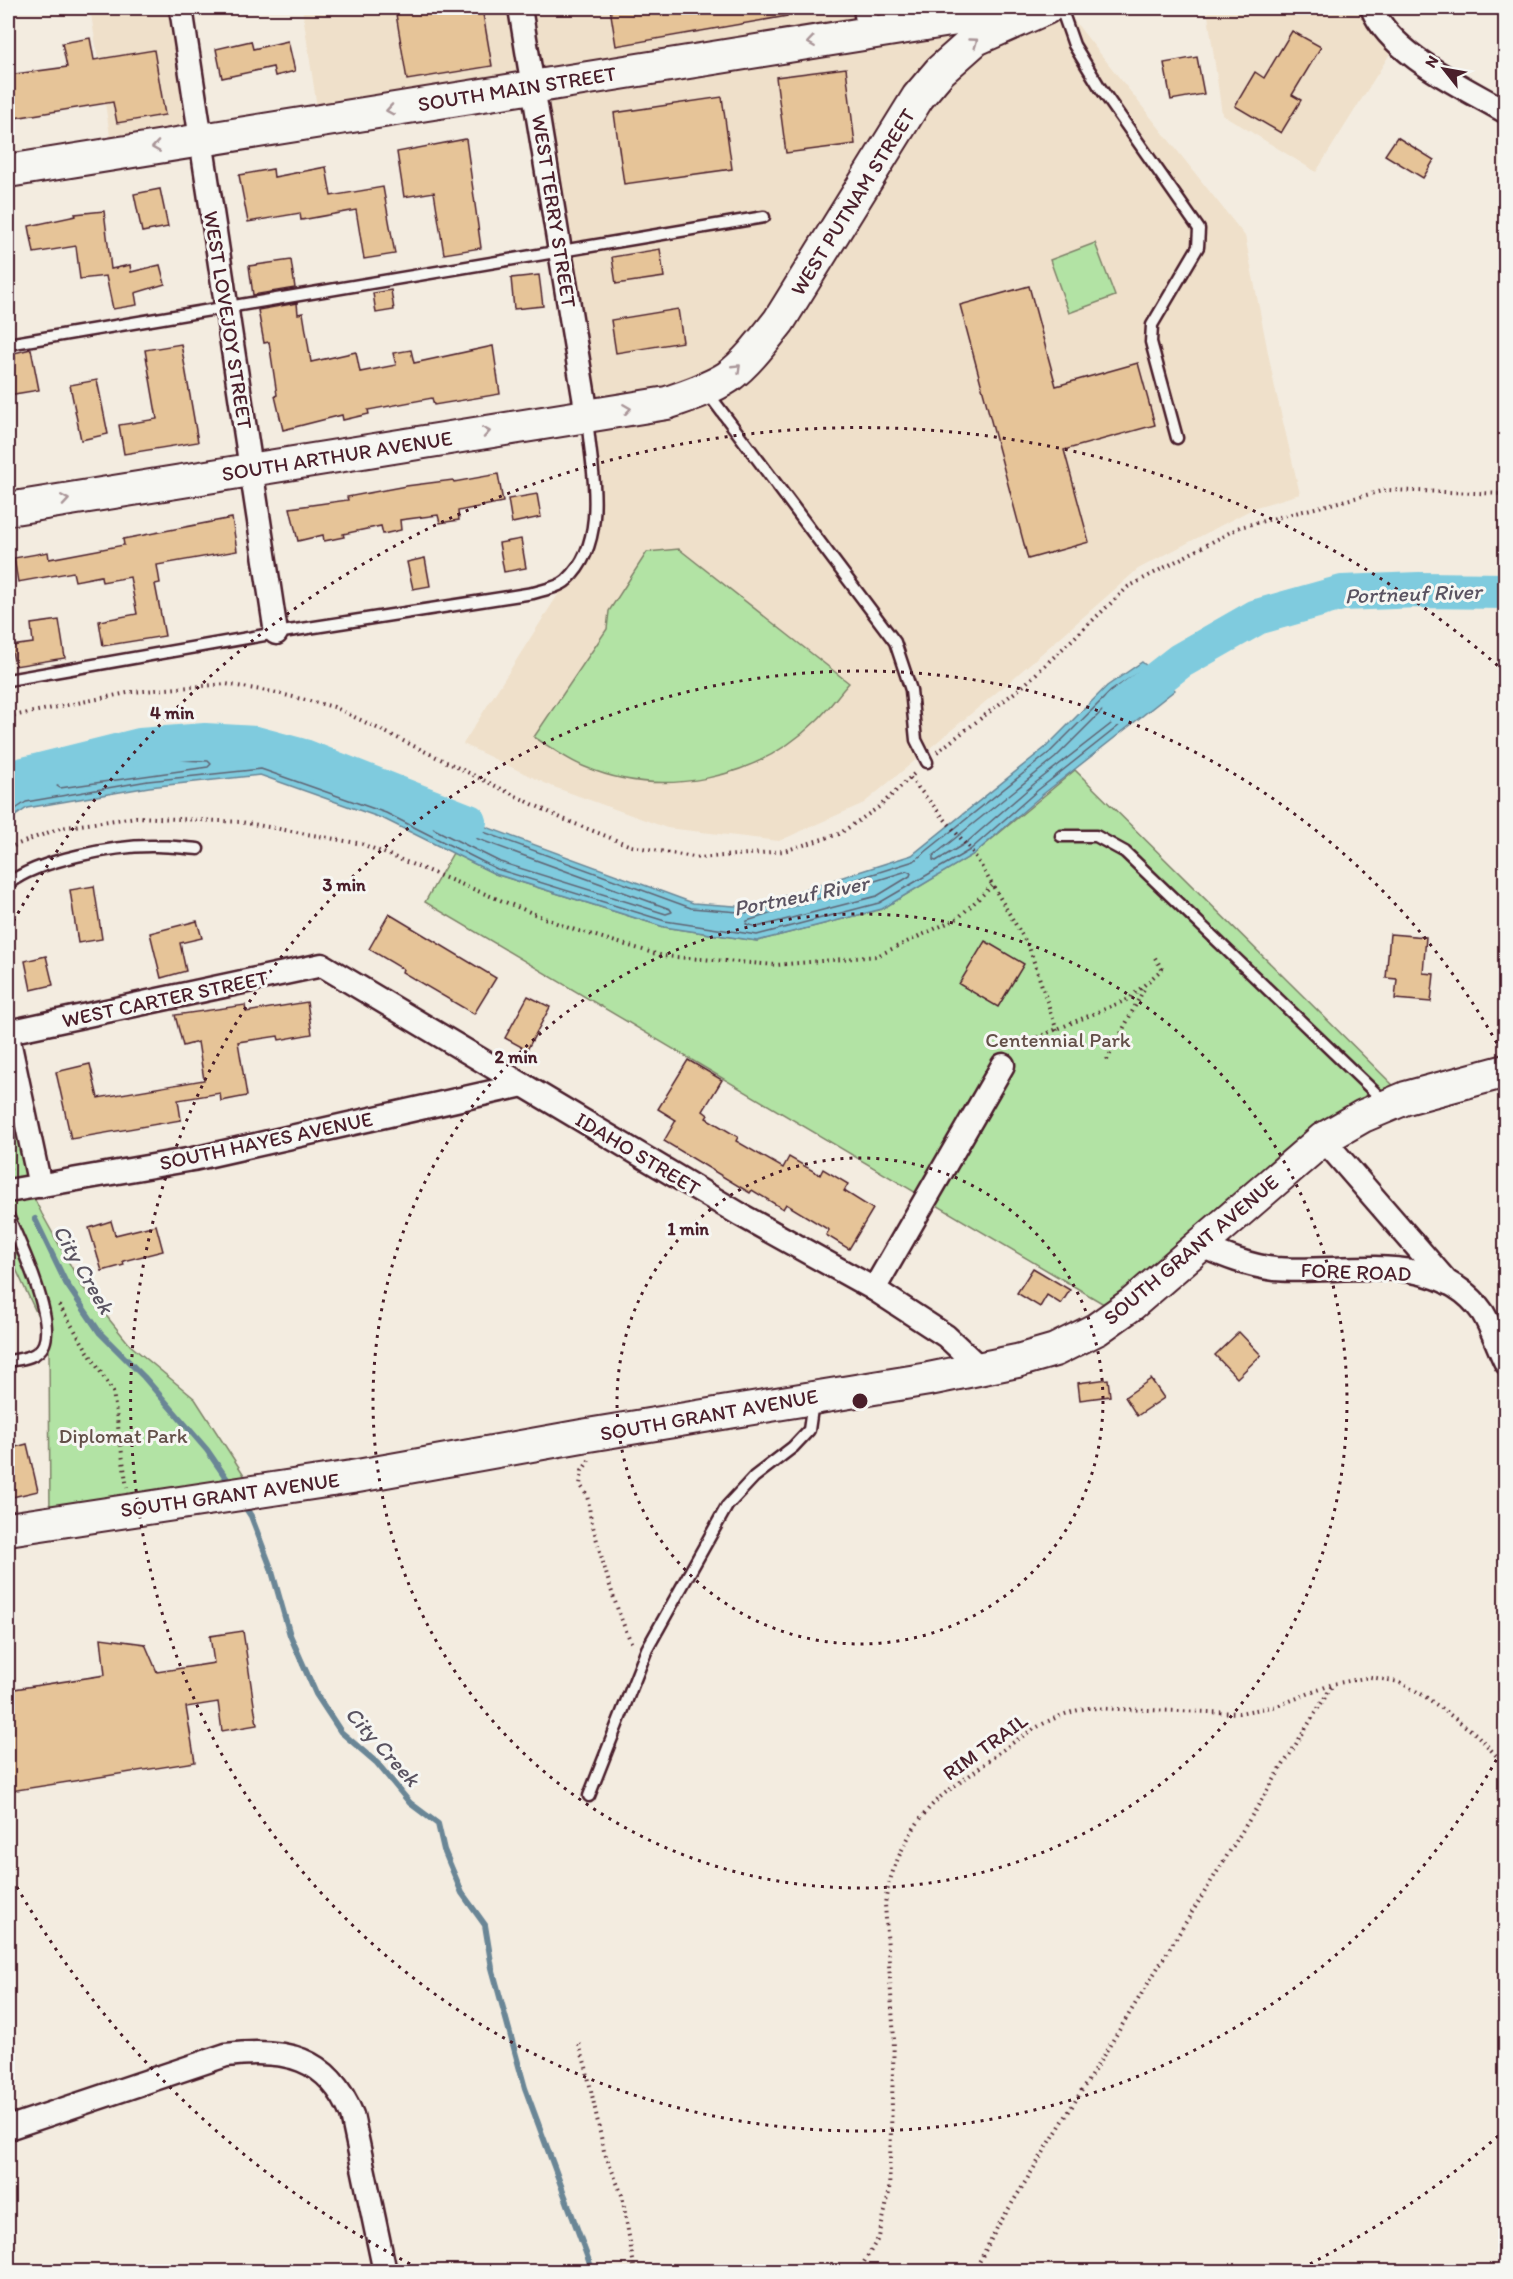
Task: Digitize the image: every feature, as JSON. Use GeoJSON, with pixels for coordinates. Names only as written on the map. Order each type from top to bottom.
{"type":"FeatureCollection","features":[{"type":"Feature","properties":{"kind":"main road","name":"SOUTH MAIN STREET"},"geometry":{"type":"LineString","coordinates":[[8,171],[738,52],[867,21],[902,28],[1026,8]]}},
{"type":"Feature","properties":{"kind":"main road","name":"WEST PUTNAM STREET"},"geometry":{"type":"LineString","coordinates":[[667,403],[705,389],[728,377],[755,351],[779,321],[918,97],[940,70],[976,39],[1046,8]]}},
{"type":"Feature","properties":{"kind":"main road"},"geometry":{"type":"LineString","coordinates":[[902,28],[920,34],[933,45],[938,55],[940,70]]}},
{"type":"Feature","properties":{"kind":"main road","name":"SOUTH ARTHUR AVENUE"},"geometry":{"type":"LineString","coordinates":[[8,509],[667,403]]}},
{"type":"Feature","properties":{"kind":"main road","name":"SOUTH GRANT AVENUE"},"geometry":{"type":"LineString","coordinates":[[8,1529],[255,1492],[929,1379],[1055,1350],[1097,1329],[1132,1304],[1201,1246],[1293,1162],[1323,1139],[1363,1116],[1388,1105],[1506,1071]]}},
{"type":"Feature","properties":{"kind":"street","name":"WEST LOVEJOY STREET"},"geometry":{"type":"LineString","coordinates":[[181,8],[276,633]]}},
{"type":"Feature","properties":{"kind":"street","name":"WEST TERRY STREET"},"geometry":{"type":"LineString","coordinates":[[520,8],[587,415]]}},
{"type":"Feature","properties":{"kind":"street"},"geometry":{"type":"LineString","coordinates":[[1372,8],[1392,36],[1420,61],[1506,112]]}},
{"type":"Feature","properties":{"kind":"street","name":"WEST CARTER STREET"},"geometry":{"type":"LineString","coordinates":[[40,1186],[8,1034],[322,965]]}},
{"type":"Feature","properties":{"kind":"street","name":"IDAHO STREET"},"geometry":{"type":"LineString","coordinates":[[322,965],[741,1215],[874,1289],[946,1336],[980,1368]]}},
{"type":"Feature","properties":{"kind":"street"},"geometry":{"type":"LineString","coordinates":[[874,1289],[1003,1065]]}},
{"type":"Feature","properties":{"kind":"street","name":"SOUTH HAYES AVENUE"},"geometry":{"type":"LineString","coordinates":[[10,1191],[193,1159],[523,1084]]}},
{"type":"Feature","properties":{"kind":"street"},"geometry":{"type":"LineString","coordinates":[[1323,1139],[1448,1284]]}},
{"type":"Feature","properties":{"kind":"street","name":"FORE ROAD"},"geometry":{"type":"LineString","coordinates":[[1201,1246],[1229,1258],[1276,1269],[1391,1269],[1414,1272],[1448,1284],[1465,1294],[1483,1313],[1506,1363]]}},
{"type":"Feature","properties":{"kind":"street"},"geometry":{"type":"LineString","coordinates":[[8,2128],[226,2055],[256,2051],[280,2053],[306,2061],[329,2076],[343,2092],[352,2115],[385,2271]]}},
{"type":"Feature","properties":{"kind":"lane"},"geometry":{"type":"LineString","coordinates":[[1061,8],[1074,45],[1099,87],[1199,229],[1198,247],[1152,325],[1151,342],[1177,438]]}},
{"type":"Feature","properties":{"kind":"lane"},"geometry":{"type":"LineString","coordinates":[[8,344],[764,217]]}},
{"type":"Feature","properties":{"kind":"lane"},"geometry":{"type":"LineString","coordinates":[[705,389],[895,642],[911,690],[916,740],[927,762]]}},
{"type":"Feature","properties":{"kind":"lane"},"geometry":{"type":"LineString","coordinates":[[8,680],[276,633],[533,593],[566,582],[588,554],[595,513],[587,415]]}},
{"type":"Feature","properties":{"kind":"lane"},"geometry":{"type":"LineString","coordinates":[[1061,836],[1096,836],[1125,852],[1388,1105]]}},
{"type":"Feature","properties":{"kind":"lane"},"geometry":{"type":"LineString","coordinates":[[8,884],[40,866],[88,854],[154,846],[198,849]]}},
{"type":"Feature","properties":{"kind":"lane"},"geometry":{"type":"LineString","coordinates":[[8,1216],[28,1263],[47,1322],[44,1345],[33,1356],[8,1361]]}},
{"type":"Feature","properties":{"kind":"lane"},"geometry":{"type":"LineString","coordinates":[[590,1796],[641,1664],[727,1506],[754,1477],[793,1448],[809,1430],[814,1397]]}},
{"type":"Feature","properties":{"kind":"path"},"geometry":{"type":"LineString","coordinates":[[8,717],[132,693],[214,685],[226,684],[273,692],[334,707],[563,819],[632,846],[699,858],[784,851],[839,834],[879,807],[951,739],[1023,686],[1128,587],[1240,527],[1386,490],[1506,494]]}},
{"type":"Feature","properties":{"kind":"path"},"geometry":{"type":"LineString","coordinates":[[910,778],[974,854],[1029,947],[1057,1031]]}},
{"type":"Feature","properties":{"kind":"path"},"geometry":{"type":"LineString","coordinates":[[8,848],[60,828],[136,817],[241,822],[362,844],[569,928],[663,956],[776,965],[877,956],[958,918],[992,886]]}},
{"type":"Feature","properties":{"kind":"path"},"geometry":{"type":"LineString","coordinates":[[1026,1042],[1129,999],[1162,969],[1154,956]]}},
{"type":"Feature","properties":{"kind":"path"},"geometry":{"type":"LineString","coordinates":[[1107,1060],[1146,984]]}},
{"type":"Feature","properties":{"kind":"path"},"geometry":{"type":"LineString","coordinates":[[8,1138],[10,1191]]}},
{"type":"Feature","properties":{"kind":"path"},"geometry":{"type":"LineString","coordinates":[[55,1298],[113,1392],[131,1509]]}},
{"type":"Feature","properties":{"kind":"path"},"geometry":{"type":"LineString","coordinates":[[582,1436],[589,1459],[582,1471],[580,1485],[590,1497],[590,1517],[619,1618],[641,1664]]}},
{"type":"Feature","properties":{"kind":"path","name":"RIM TRAIL"},"geometry":{"type":"LineString","coordinates":[[858,2271],[879,2237],[889,2193],[894,2039],[885,1904],[888,1883],[915,1828],[934,1803],[1030,1730],[1065,1712],[1088,1708],[1239,1713],[1277,1706],[1333,1684],[1370,1677],[1399,1682],[1423,1695],[1476,1734],[1506,1766]]}},
{"type":"Feature","properties":{"kind":"path"},"geometry":{"type":"LineString","coordinates":[[974,2271],[998,2226],[1333,1684]]}},
{"type":"Feature","properties":{"kind":"path"},"geometry":{"type":"LineString","coordinates":[[579,2044],[604,2151],[622,2195],[635,2271]]}},
{"type":"Feature","properties":{"kind":"shaded area"},"geometry":{"type":"Polygon","coordinates":[[[90,8],[181,8],[201,140],[113,154],[90,8]]]}},
{"type":"Feature","properties":{"kind":"shaded area"},"geometry":{"type":"Polygon","coordinates":[[[302,8],[1064,8],[1245,236],[1275,388],[1300,494],[1256,507],[1138,569],[1009,682],[864,803],[779,841],[667,828],[551,786],[463,744],[566,582],[587,554],[595,513],[587,415],[533,87],[319,121],[302,8]]]}},
{"type":"Feature","properties":{"kind":"shaded area"},"geometry":{"type":"Polygon","coordinates":[[[1207,8],[1372,8],[1398,41],[1316,172],[1222,114],[1207,8]]]}},
{"type":"Feature","properties":{"kind":"green space"},"geometry":{"type":"Polygon","coordinates":[[[1095,243],[1115,296],[1069,313],[1050,260],[1095,243]]]}},
{"type":"Feature","properties":{"kind":"green space"},"geometry":{"type":"Polygon","coordinates":[[[679,549],[849,683],[820,717],[792,741],[765,758],[737,770],[707,778],[676,782],[645,782],[615,777],[578,764],[534,737],[607,629],[609,611],[647,552],[679,549]]]}},
{"type":"Feature","properties":{"kind":"green space","name":"Centennial Park"},"geometry":{"type":"Polygon","coordinates":[[[1075,770],[1406,1098],[1363,1116],[1119,1313],[425,902],[453,853],[495,874],[664,927],[757,941],[882,909],[974,854],[1075,770]]]}},
{"type":"Feature","properties":{"kind":"green space","name":"Diplomat Park"},"geometry":{"type":"Polygon","coordinates":[[[8,1036],[29,1188],[42,1214],[82,1286],[130,1345],[195,1399],[255,1492],[50,1523],[49,1340],[8,1252],[8,1036]]]}},
{"type":"Feature","properties":{"kind":"water"},"geometry":{"type":"Polygon","coordinates":[[[1142,662],[1175,690],[1042,795],[974,854],[882,909],[757,941],[664,927],[495,874],[384,819],[260,775],[149,787],[27,808],[8,821],[8,784],[140,746],[274,749],[693,903],[749,907],[912,855],[1046,747],[1107,686],[1142,662]]]}},
{"type":"Feature","properties":{"kind":"building"},"geometry":{"type":"Polygon","coordinates":[[[395,8],[482,8],[492,66],[407,80],[395,8]]]}},
{"type":"Feature","properties":{"kind":"building"},"geometry":{"type":"Polygon","coordinates":[[[610,8],[787,8],[787,16],[616,46],[610,8]]]}},
{"type":"Feature","properties":{"kind":"building"},"geometry":{"type":"Polygon","coordinates":[[[1292,31],[1321,47],[1292,95],[1301,100],[1281,133],[1235,106],[1255,72],[1264,78],[1292,31]]]}},
{"type":"Feature","properties":{"kind":"building"},"geometry":{"type":"Polygon","coordinates":[[[90,38],[94,60],[154,50],[165,115],[117,123],[113,102],[8,119],[8,75],[67,67],[62,43],[90,38]]]}},
{"type":"Feature","properties":{"kind":"building"},"geometry":{"type":"Polygon","coordinates":[[[251,41],[253,49],[288,41],[295,71],[275,76],[273,67],[222,78],[216,49],[251,41]]]}},
{"type":"Feature","properties":{"kind":"building"},"geometry":{"type":"Polygon","coordinates":[[[1197,57],[1204,94],[1171,100],[1164,63],[1197,57]]]}},
{"type":"Feature","properties":{"kind":"building"},"geometry":{"type":"Polygon","coordinates":[[[846,68],[855,144],[786,153],[776,77],[846,68]]]}},
{"type":"Feature","properties":{"kind":"building"},"geometry":{"type":"Polygon","coordinates":[[[722,97],[732,169],[624,184],[614,113],[722,97]]]}},
{"type":"Feature","properties":{"kind":"building"},"geometry":{"type":"Polygon","coordinates":[[[1397,137],[1434,160],[1423,178],[1385,155],[1397,137]]]}},
{"type":"Feature","properties":{"kind":"building"},"geometry":{"type":"Polygon","coordinates":[[[466,139],[481,248],[444,254],[434,192],[404,197],[397,152],[466,139]]]}},
{"type":"Feature","properties":{"kind":"building"},"geometry":{"type":"Polygon","coordinates":[[[326,167],[331,196],[383,187],[395,254],[364,259],[356,210],[301,220],[300,213],[248,222],[239,175],[273,169],[274,177],[326,167]]]}},
{"type":"Feature","properties":{"kind":"building"},"geometry":{"type":"Polygon","coordinates":[[[160,189],[168,227],[142,232],[134,194],[160,189]]]}},
{"type":"Feature","properties":{"kind":"building"},"geometry":{"type":"Polygon","coordinates":[[[104,211],[111,269],[130,265],[131,272],[160,265],[165,284],[135,293],[137,305],[113,309],[106,276],[80,279],[76,246],[34,253],[29,226],[76,216],[75,214],[104,211]]]}},
{"type":"Feature","properties":{"kind":"building"},"geometry":{"type":"Polygon","coordinates":[[[660,249],[664,277],[616,284],[612,257],[660,249]]]}},
{"type":"Feature","properties":{"kind":"building"},"geometry":{"type":"Polygon","coordinates":[[[291,260],[295,288],[253,295],[249,266],[291,260]]]}},
{"type":"Feature","properties":{"kind":"building"},"geometry":{"type":"Polygon","coordinates":[[[539,275],[543,306],[514,309],[511,278],[539,275]]]}},
{"type":"Feature","properties":{"kind":"building"},"geometry":{"type":"Polygon","coordinates":[[[1029,286],[1056,386],[1138,363],[1155,425],[1064,450],[1089,542],[1028,559],[960,305],[1029,286]]]}},
{"type":"Feature","properties":{"kind":"building"},"geometry":{"type":"Polygon","coordinates":[[[391,290],[394,310],[376,313],[373,293],[391,290]]]}},
{"type":"Feature","properties":{"kind":"building"},"geometry":{"type":"Polygon","coordinates":[[[297,303],[298,314],[303,313],[311,362],[356,352],[360,372],[396,365],[393,353],[411,350],[414,363],[493,346],[500,394],[434,405],[432,398],[368,410],[369,414],[343,420],[342,415],[283,430],[275,396],[277,395],[269,342],[264,343],[258,310],[297,303]]]}},
{"type":"Feature","properties":{"kind":"building"},"geometry":{"type":"Polygon","coordinates":[[[678,309],[683,342],[616,353],[611,320],[678,309]]]}},
{"type":"Feature","properties":{"kind":"building"},"geometry":{"type":"Polygon","coordinates":[[[181,344],[198,442],[124,454],[119,425],[157,419],[145,350],[181,344]]]}},
{"type":"Feature","properties":{"kind":"building"},"geometry":{"type":"Polygon","coordinates":[[[31,349],[39,390],[8,395],[8,361],[15,359],[14,353],[31,349]]]}},
{"type":"Feature","properties":{"kind":"building"},"geometry":{"type":"Polygon","coordinates":[[[97,380],[108,434],[81,440],[70,385],[97,380]]]}},
{"type":"Feature","properties":{"kind":"building"},"geometry":{"type":"Polygon","coordinates":[[[498,474],[503,502],[458,511],[459,520],[440,523],[438,515],[400,520],[401,530],[383,534],[381,526],[343,534],[344,537],[324,541],[323,535],[298,541],[290,508],[348,500],[347,497],[406,486],[453,480],[454,482],[498,474]]]}},
{"type":"Feature","properties":{"kind":"building"},"geometry":{"type":"Polygon","coordinates":[[[537,494],[541,517],[512,523],[508,499],[537,494]]]}},
{"type":"Feature","properties":{"kind":"building"},"geometry":{"type":"Polygon","coordinates":[[[232,518],[237,551],[157,565],[160,583],[155,584],[165,636],[103,646],[99,621],[137,614],[130,577],[102,582],[101,576],[75,581],[73,572],[18,582],[14,558],[48,552],[49,559],[124,545],[123,539],[232,518]]]}},
{"type":"Feature","properties":{"kind":"building"},"geometry":{"type":"Polygon","coordinates":[[[521,539],[526,568],[504,572],[499,543],[521,539]]]}},
{"type":"Feature","properties":{"kind":"building"},"geometry":{"type":"Polygon","coordinates":[[[425,558],[430,586],[413,589],[407,562],[425,558]]]}},
{"type":"Feature","properties":{"kind":"building"},"geometry":{"type":"Polygon","coordinates":[[[59,620],[65,658],[15,666],[11,646],[33,643],[31,624],[59,620]]]}},
{"type":"Feature","properties":{"kind":"building"},"geometry":{"type":"Polygon","coordinates":[[[94,886],[102,939],[78,943],[70,890],[94,886]]]}},
{"type":"Feature","properties":{"kind":"building"},"geometry":{"type":"Polygon","coordinates":[[[389,914],[496,978],[474,1014],[402,972],[403,969],[369,949],[389,914]]]}},
{"type":"Feature","properties":{"kind":"building"},"geometry":{"type":"Polygon","coordinates":[[[197,921],[202,938],[180,943],[186,971],[161,978],[150,933],[197,921]]]}},
{"type":"Feature","properties":{"kind":"building"},"geometry":{"type":"Polygon","coordinates":[[[1390,934],[1426,937],[1423,973],[1434,974],[1431,1002],[1395,999],[1397,979],[1386,978],[1390,934]]]}},
{"type":"Feature","properties":{"kind":"building"},"geometry":{"type":"Polygon","coordinates":[[[985,941],[1024,964],[998,1007],[959,984],[985,941]]]}},
{"type":"Feature","properties":{"kind":"building"},"geometry":{"type":"Polygon","coordinates":[[[46,956],[53,985],[31,990],[25,961],[46,956]]]}},
{"type":"Feature","properties":{"kind":"building"},"geometry":{"type":"Polygon","coordinates":[[[528,996],[550,1007],[527,1050],[505,1038],[528,996]]]}},
{"type":"Feature","properties":{"kind":"building"},"geometry":{"type":"Polygon","coordinates":[[[307,1002],[312,1034],[279,1040],[278,1036],[238,1042],[247,1096],[221,1101],[220,1093],[178,1100],[181,1120],[71,1139],[56,1072],[90,1064],[98,1098],[204,1080],[198,1042],[183,1046],[175,1015],[245,1005],[246,1012],[307,1002]]]}},
{"type":"Feature","properties":{"kind":"building"},"geometry":{"type":"Polygon","coordinates":[[[688,1060],[722,1080],[703,1111],[708,1115],[706,1118],[738,1137],[736,1141],[783,1168],[789,1157],[820,1175],[823,1169],[848,1184],[844,1191],[873,1209],[849,1249],[826,1235],[829,1230],[786,1204],[783,1209],[752,1190],[750,1193],[664,1141],[676,1120],[658,1109],[688,1060]]]}},
{"type":"Feature","properties":{"kind":"building"},"geometry":{"type":"Polygon","coordinates":[[[111,1221],[115,1235],[156,1225],[163,1251],[123,1261],[124,1265],[102,1271],[89,1228],[111,1221]]]}},
{"type":"Feature","properties":{"kind":"building"},"geometry":{"type":"Polygon","coordinates":[[[1033,1268],[1070,1290],[1061,1304],[1047,1295],[1040,1307],[1017,1293],[1033,1268]]]}},
{"type":"Feature","properties":{"kind":"building"},"geometry":{"type":"Polygon","coordinates":[[[1239,1332],[1261,1355],[1237,1378],[1215,1355],[1239,1332]]]}},
{"type":"Feature","properties":{"kind":"building"},"geometry":{"type":"Polygon","coordinates":[[[1108,1379],[1110,1396],[1080,1400],[1078,1383],[1108,1379]]]}},
{"type":"Feature","properties":{"kind":"building"},"geometry":{"type":"Polygon","coordinates":[[[1151,1379],[1164,1398],[1137,1416],[1125,1397],[1151,1379]]]}},
{"type":"Feature","properties":{"kind":"building"},"geometry":{"type":"Polygon","coordinates":[[[27,1444],[38,1491],[8,1498],[8,1449],[27,1444]]]}},
{"type":"Feature","properties":{"kind":"building"},"geometry":{"type":"Polygon","coordinates":[[[243,1631],[257,1725],[222,1731],[218,1702],[186,1707],[195,1762],[11,1791],[8,1768],[8,1690],[105,1675],[101,1638],[145,1644],[157,1672],[214,1663],[210,1636],[243,1631]]]}},
{"type":"Feature","properties":{"kind":"waterway","name":"Portneuf River"},"geometry":{"type":"LineString","coordinates":[[1120,708],[1180,661],[1257,617],[1342,593],[1419,590],[1506,591]]}},
{"type":"Feature","properties":{"kind":"waterway","name":"Portneuf River"},"geometry":{"type":"LineString","coordinates":[[8,784],[20,776],[140,746],[205,741],[256,744],[304,757],[469,822]]}},
{"type":"Feature","properties":{"kind":"waterway","name":"City Creek"},"geometry":{"type":"LineString","coordinates":[[35,1219],[66,1283],[100,1333],[144,1377],[207,1450],[231,1485]]}},
{"type":"Feature","properties":{"kind":"waterway","name":"City Creek"},"geometry":{"type":"LineString","coordinates":[[243,1504],[251,1516],[271,1568],[290,1635],[316,1694],[341,1732],[377,1763],[410,1803],[438,1824],[444,1850],[462,1893],[485,1925],[492,1968],[525,2088],[593,2272]]}}]}
